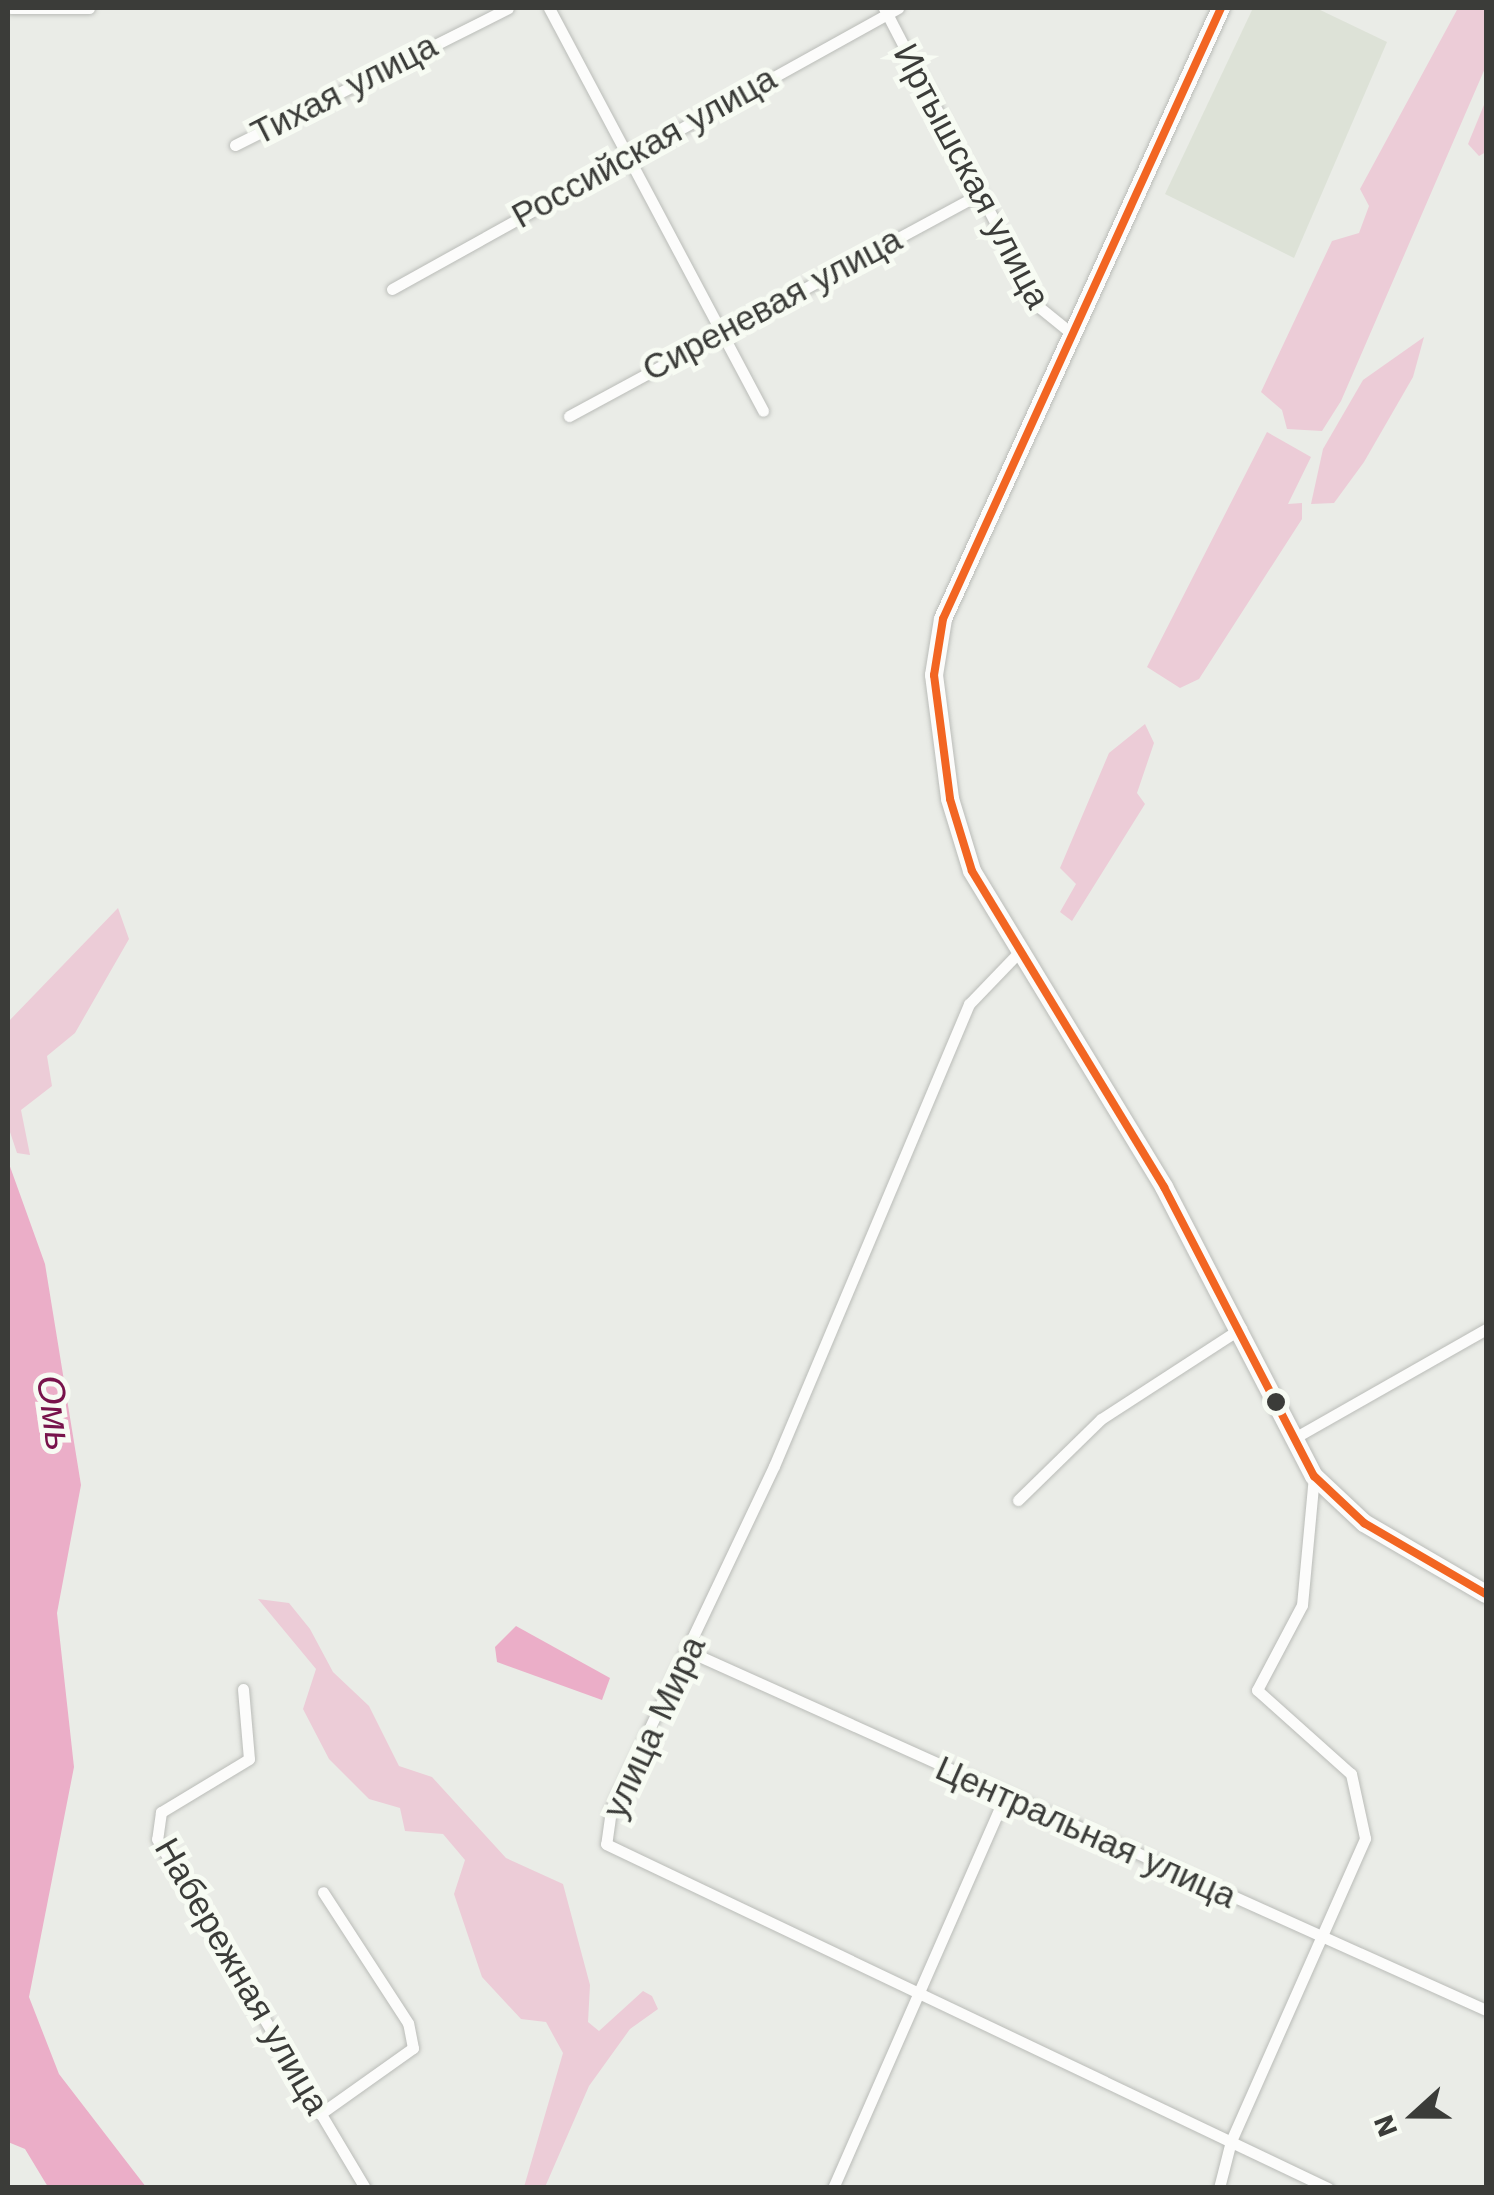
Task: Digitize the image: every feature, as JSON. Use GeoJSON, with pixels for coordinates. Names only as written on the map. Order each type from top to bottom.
{"type":"FeatureCollection","features":[{"type":"Feature","properties":{"kind":"street"},"geometry":{"type":"LineString","coordinates":[[10,8],[89,8]]}},
{"type":"Feature","properties":{"kind":"street","name":"Тихая улица"},"geometry":{"type":"LineString","coordinates":[[235,145],[508,8]]}},
{"type":"Feature","properties":{"kind":"street"},"geometry":{"type":"LineString","coordinates":[[549,8],[631,154],[763,411]]}},
{"type":"Feature","properties":{"kind":"street"},"geometry":{"type":"LineString","coordinates":[[1221,8],[960,574],[934,676],[962,849],[1241,1328],[1314,1476],[1364,1523],[1486,1594]]}},
{"type":"Feature","properties":{"kind":"street","name":"Российская улица"},"geometry":{"type":"LineString","coordinates":[[392,289],[890,9]]}},
{"type":"Feature","properties":{"kind":"street","name":"Иртышская улица"},"geometry":{"type":"LineString","coordinates":[[890,9],[978,195],[1046,319],[1071,333]]}},
{"type":"Feature","properties":{"kind":"street","name":"Сиреневая улица"},"geometry":{"type":"LineString","coordinates":[[568,416],[722,328],[978,195]]}},
{"type":"Feature","properties":{"kind":"street","name":"улица Мира"},"geometry":{"type":"LineString","coordinates":[[1024,952],[970,1004],[688,1650],[612,1810],[606,1844],[913,1994],[1328,2188]]}},
{"type":"Feature","properties":{"kind":"street"},"geometry":{"type":"LineString","coordinates":[[1018,1500],[1100,1419],[1241,1328]]}},
{"type":"Feature","properties":{"kind":"street"},"geometry":{"type":"LineString","coordinates":[[1296,1437],[1486,1330]]}},
{"type":"Feature","properties":{"kind":"street"},"geometry":{"type":"LineString","coordinates":[[1220,2188],[1231,2141],[1365,1838],[1362,1808],[1337,1758],[1257,1690],[1302,1605],[1314,1476]]}},
{"type":"Feature","properties":{"kind":"street","name":"Центральная улица"},"geometry":{"type":"LineString","coordinates":[[688,1650],[1005,1798],[1486,2010]]}},
{"type":"Feature","properties":{"kind":"street","name":"Набережная улица"},"geometry":{"type":"LineString","coordinates":[[242,1689],[250,1759],[161,1812],[157,1839],[365,2188]]}},
{"type":"Feature","properties":{"kind":"street"},"geometry":{"type":"LineString","coordinates":[[833,2188],[913,1994],[1005,1798]]}},
{"type":"Feature","properties":{"kind":"street"},"geometry":{"type":"LineString","coordinates":[[320,2114],[412,2048],[408,2023],[323,1892]]}},
{"type":"Feature","properties":{"kind":"shaded area"},"geometry":{"type":"Polygon","coordinates":[[[1253,8],[1316,8],[1387,42],[1294,258],[1165,194],[1253,8]]]}},
{"type":"Feature","properties":{"kind":"shaded area"},"geometry":{"type":"Polygon","coordinates":[[[1458,8],[1486,8],[1486,66],[1341,401],[1322,431],[1287,429],[1282,410],[1261,392],[1332,241],[1359,233],[1369,206],[1360,189],[1458,8]]]}},
{"type":"Feature","properties":{"kind":"shaded area"},"geometry":{"type":"Polygon","coordinates":[[[1486,100],[1486,152],[1479,156],[1468,144],[1486,100]]]}},
{"type":"Feature","properties":{"kind":"shaded area"},"geometry":{"type":"Polygon","coordinates":[[[1424,337],[1413,377],[1364,462],[1334,503],[1311,504],[1323,449],[1363,380],[1424,337]]]}},
{"type":"Feature","properties":{"kind":"shaded area"},"geometry":{"type":"Polygon","coordinates":[[[1267,432],[1311,457],[1288,504],[1302,503],[1302,519],[1199,679],[1180,688],[1147,667],[1267,432]]]}},
{"type":"Feature","properties":{"kind":"shaded area"},"geometry":{"type":"Polygon","coordinates":[[[1145,724],[1154,743],[1137,793],[1145,804],[1072,921],[1060,912],[1076,884],[1060,868],[1109,753],[1145,724]]]}},
{"type":"Feature","properties":{"kind":"shaded area"},"geometry":{"type":"Polygon","coordinates":[[[118,908],[129,939],[75,1033],[47,1056],[52,1086],[21,1110],[30,1155],[17,1153],[8,1126],[8,1022],[118,908]]]}},
{"type":"Feature","properties":{"kind":"shaded area"},"geometry":{"type":"Polygon","coordinates":[[[258,1599],[289,1603],[310,1629],[333,1672],[369,1706],[399,1766],[432,1777],[506,1858],[563,1884],[590,1985],[588,2022],[599,2031],[643,1991],[652,1996],[658,2009],[630,2029],[589,2086],[545,2187],[524,2187],[563,2053],[546,2022],[521,2019],[482,1977],[454,1894],[465,1860],[443,1834],[405,1831],[400,1808],[369,1799],[329,1759],[303,1709],[316,1669],[258,1599]]]}},
{"type":"Feature","properties":{"kind":"water","name":"Омь"},"geometry":{"type":"Polygon","coordinates":[[[8,1161],[45,1264],[81,1485],[57,1613],[74,1767],[29,1997],[59,2074],[146,2187],[48,2187],[25,2149],[8,2142],[8,1161]]]}},
{"type":"Feature","properties":{"kind":"water"},"geometry":{"type":"Polygon","coordinates":[[[516,1626],[610,1678],[602,1700],[497,1662],[495,1647],[516,1626]]]}},
{"type":"Feature","properties":{"kind":"transit line"},"geometry":{"type":"LineString","coordinates":[[1221,8],[943,619],[934,675],[950,799],[972,871],[1164,1187],[1314,1476],[1364,1523],[1486,1594]]}}]}
